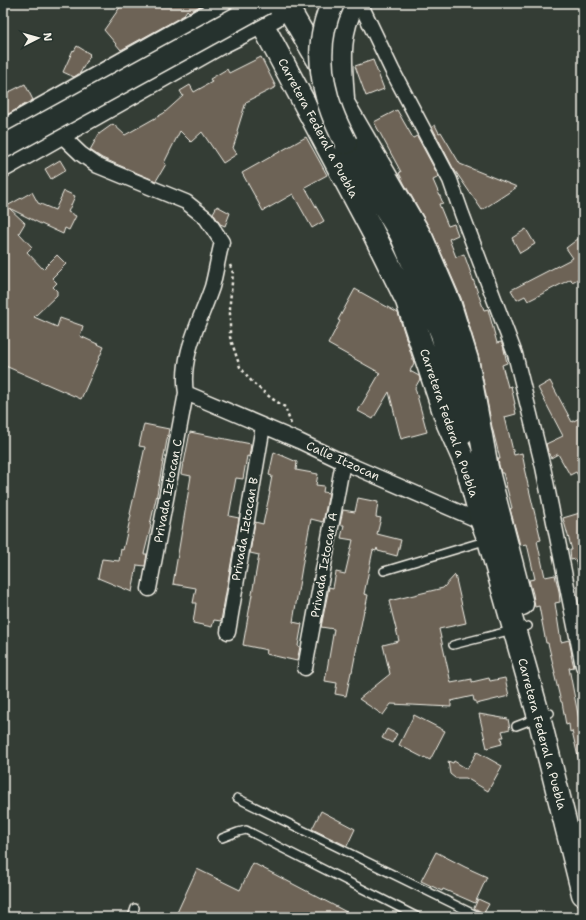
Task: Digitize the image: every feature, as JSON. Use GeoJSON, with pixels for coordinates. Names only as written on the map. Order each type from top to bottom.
{"type":"FeatureCollection","features":[{"type":"Feature","properties":{"kind":"main road"},"geometry":{"type":"LineString","coordinates":[[3,131],[232,3]]}},
{"type":"Feature","properties":{"kind":"main road","name":"Carretera Federal a Puebla"},"geometry":{"type":"LineString","coordinates":[[251,3],[263,13],[301,99],[373,232],[407,301],[448,424],[495,532]]}},
{"type":"Feature","properties":{"kind":"main road"},"geometry":{"type":"LineString","coordinates":[[333,3],[329,11],[322,38],[322,78],[326,96],[332,114],[346,143],[401,234],[442,334],[453,380],[467,467]]}},
{"type":"Feature","properties":{"kind":"main road"},"geometry":{"type":"LineString","coordinates":[[314,122],[324,123],[331,121],[338,117],[342,112],[337,93],[341,40],[348,12],[354,3]]}},
{"type":"Feature","properties":{"kind":"main road"},"geometry":{"type":"LineString","coordinates":[[3,147],[263,13],[291,5]]}},
{"type":"Feature","properties":{"kind":"main road","name":"Carretera Federal a Puebla"},"geometry":{"type":"LineString","coordinates":[[291,5],[337,93],[422,239],[449,302],[467,360],[487,468],[495,532],[544,715],[583,842]]}},
{"type":"Feature","properties":{"kind":"main road"},"geometry":{"type":"LineString","coordinates":[[3,166],[220,43],[263,13]]}},
{"type":"Feature","properties":{"kind":"main road"},"geometry":{"type":"LineString","coordinates":[[206,17],[220,43]]}},
{"type":"Feature","properties":{"kind":"main road"},"geometry":{"type":"LineString","coordinates":[[301,99],[311,85],[319,82],[337,93]]}},
{"type":"Feature","properties":{"kind":"main road","name":"Carretera Federal a Puebla"},"geometry":{"type":"LineString","coordinates":[[544,715],[583,894]]}},
{"type":"Feature","properties":{"kind":"street"},"geometry":{"type":"LineString","coordinates":[[360,3],[392,70],[450,180],[515,354],[542,467],[583,666]]}},
{"type":"Feature","properties":{"kind":"street"},"geometry":{"type":"LineString","coordinates":[[60,134],[80,154],[98,166],[186,202],[206,218],[222,242]]}},
{"type":"Feature","properties":{"kind":"street","name":"Privada Iztocan C"},"geometry":{"type":"LineString","coordinates":[[149,589],[186,393],[185,380],[191,341],[212,286],[222,242]]}},
{"type":"Feature","properties":{"kind":"street","name":"Calle Itzocan"},"geometry":{"type":"LineString","coordinates":[[186,393],[299,441],[495,532]]}},
{"type":"Feature","properties":{"kind":"street","name":"Privada Iztocan B"},"geometry":{"type":"LineString","coordinates":[[228,632],[263,426]]}},
{"type":"Feature","properties":{"kind":"street","name":"Privada Iztocan A"},"geometry":{"type":"LineString","coordinates":[[305,668],[343,462]]}},
{"type":"Feature","properties":{"kind":"lane"},"geometry":{"type":"LineString","coordinates":[[384,571],[495,532]]}},
{"type":"Feature","properties":{"kind":"lane"},"geometry":{"type":"LineString","coordinates":[[453,645],[521,628]]}},
{"type":"Feature","properties":{"kind":"lane"},"geometry":{"type":"LineString","coordinates":[[516,726],[544,715]]}},
{"type":"Feature","properties":{"kind":"lane"},"geometry":{"type":"LineString","coordinates":[[237,798],[480,917]]}},
{"type":"Feature","properties":{"kind":"lane"},"geometry":{"type":"LineString","coordinates":[[222,838],[246,830],[418,917]]}},
{"type":"Feature","properties":{"kind":"lane"},"geometry":{"type":"LineString","coordinates":[[132,917],[135,908]]}},
{"type":"Feature","properties":{"kind":"path"},"geometry":{"type":"LineString","coordinates":[[222,242],[233,273],[230,302],[230,337],[240,367],[253,383],[285,407],[290,423],[299,441]]}},
{"type":"Feature","properties":{"kind":"building"},"geometry":{"type":"Polygon","coordinates":[[[123,3],[206,3],[189,12],[187,10],[183,16],[121,50],[104,30],[123,3]]]}},
{"type":"Feature","properties":{"kind":"building"},"geometry":{"type":"Polygon","coordinates":[[[77,46],[90,54],[90,56],[80,73],[74,77],[63,72],[73,50],[74,51],[77,46]]]}},
{"type":"Feature","properties":{"kind":"building"},"geometry":{"type":"Polygon","coordinates":[[[261,57],[276,87],[246,102],[233,148],[237,154],[223,163],[202,132],[191,142],[180,131],[164,163],[166,164],[156,181],[102,158],[90,150],[99,134],[113,124],[125,135],[164,113],[183,96],[180,91],[190,85],[194,92],[212,82],[210,79],[227,69],[229,73],[261,57]]]}},
{"type":"Feature","properties":{"kind":"building"},"geometry":{"type":"Polygon","coordinates":[[[373,60],[384,89],[366,96],[355,66],[373,60]]]}},
{"type":"Feature","properties":{"kind":"building"},"geometry":{"type":"Polygon","coordinates":[[[25,84],[33,100],[3,117],[3,103],[7,102],[3,95],[25,84]]]}},
{"type":"Feature","properties":{"kind":"building"},"geometry":{"type":"Polygon","coordinates":[[[397,110],[413,138],[417,136],[439,177],[433,180],[443,203],[439,204],[448,226],[454,224],[458,235],[449,239],[456,257],[464,254],[484,310],[488,309],[497,343],[501,342],[503,345],[507,363],[502,365],[508,387],[511,386],[516,414],[505,417],[514,455],[522,453],[524,468],[541,540],[537,541],[545,577],[555,575],[559,591],[560,602],[555,603],[561,642],[569,640],[572,655],[574,667],[569,668],[580,725],[583,724],[583,761],[579,761],[572,731],[570,732],[569,724],[566,725],[548,643],[546,643],[539,606],[535,607],[529,580],[535,579],[527,544],[520,545],[510,509],[512,508],[503,473],[501,473],[499,465],[498,459],[500,459],[492,427],[479,358],[461,298],[433,234],[404,183],[399,173],[401,172],[374,122],[397,110]]]}},
{"type":"Feature","properties":{"kind":"building"},"geometry":{"type":"Polygon","coordinates":[[[435,125],[439,133],[441,132],[460,164],[517,187],[482,210],[453,168],[432,127],[435,125]]]}},
{"type":"Feature","properties":{"kind":"building"},"geometry":{"type":"Polygon","coordinates":[[[306,137],[327,175],[305,187],[324,221],[312,228],[293,194],[263,211],[242,173],[306,137]]]}},
{"type":"Feature","properties":{"kind":"building"},"geometry":{"type":"Polygon","coordinates":[[[60,160],[66,170],[51,179],[45,169],[60,160]]]}},
{"type":"Feature","properties":{"kind":"building"},"geometry":{"type":"Polygon","coordinates":[[[64,191],[75,196],[68,212],[76,216],[69,230],[65,228],[63,234],[9,208],[25,223],[19,233],[32,247],[27,252],[43,269],[57,255],[66,264],[52,278],[57,283],[53,287],[57,291],[57,295],[34,317],[57,327],[60,318],[83,326],[80,336],[104,347],[81,399],[3,365],[3,202],[7,206],[32,192],[38,203],[55,210],[64,191]]]}},
{"type":"Feature","properties":{"kind":"building"},"geometry":{"type":"Polygon","coordinates":[[[217,206],[230,213],[225,226],[220,224],[213,213],[217,206]]]}},
{"type":"Feature","properties":{"kind":"building"},"geometry":{"type":"Polygon","coordinates":[[[526,229],[535,244],[520,253],[512,238],[526,229]]]}},
{"type":"Feature","properties":{"kind":"building"},"geometry":{"type":"Polygon","coordinates":[[[583,235],[583,272],[580,268],[578,269],[582,277],[572,282],[571,279],[528,301],[525,296],[517,300],[511,290],[573,258],[566,248],[583,235]]]}},
{"type":"Feature","properties":{"kind":"building"},"geometry":{"type":"Polygon","coordinates":[[[355,289],[398,313],[414,363],[410,371],[419,376],[420,379],[415,388],[427,432],[401,439],[389,392],[373,419],[358,411],[380,373],[328,344],[340,321],[338,320],[355,289]]]}},
{"type":"Feature","properties":{"kind":"building"},"geometry":{"type":"Polygon","coordinates":[[[550,381],[572,422],[583,416],[583,484],[576,472],[570,475],[558,454],[551,458],[548,452],[546,444],[563,436],[538,388],[550,381]]]}},
{"type":"Feature","properties":{"kind":"building"},"geometry":{"type":"Polygon","coordinates":[[[144,424],[169,429],[151,526],[144,554],[147,554],[145,566],[137,565],[132,592],[98,578],[102,559],[119,561],[121,549],[123,550],[145,447],[139,446],[144,424]]]}},
{"type":"Feature","properties":{"kind":"building"},"geometry":{"type":"Polygon","coordinates":[[[190,432],[251,444],[249,457],[247,456],[243,479],[236,478],[229,516],[239,518],[221,621],[214,620],[212,627],[193,623],[196,603],[193,603],[196,588],[173,584],[191,476],[181,474],[190,432]]]}},
{"type":"Feature","properties":{"kind":"building"},"geometry":{"type":"Polygon","coordinates":[[[274,452],[297,462],[296,470],[318,474],[316,485],[324,486],[323,492],[329,493],[323,522],[311,519],[303,561],[293,622],[302,624],[297,661],[266,654],[267,650],[243,645],[259,555],[250,553],[255,522],[263,524],[270,492],[272,476],[269,475],[274,452]]]}},
{"type":"Feature","properties":{"kind":"building"},"geometry":{"type":"Polygon","coordinates":[[[358,498],[378,502],[376,517],[381,518],[377,534],[401,540],[397,556],[378,551],[377,548],[376,551],[373,550],[364,594],[368,595],[346,696],[335,694],[337,683],[325,681],[334,629],[321,627],[329,587],[333,588],[336,572],[345,574],[353,540],[341,538],[344,525],[340,525],[343,510],[355,512],[358,498]]]}},
{"type":"Feature","properties":{"kind":"building"},"geometry":{"type":"Polygon","coordinates":[[[583,512],[583,577],[580,577],[575,559],[571,560],[570,550],[572,550],[563,518],[583,512]]]}},
{"type":"Feature","properties":{"kind":"building"},"geometry":{"type":"Polygon","coordinates":[[[455,575],[466,623],[439,629],[451,683],[472,679],[472,682],[489,678],[490,681],[505,678],[509,696],[476,704],[473,696],[451,701],[451,707],[391,704],[383,715],[359,699],[390,674],[383,645],[399,641],[389,601],[443,588],[455,575]]]}},
{"type":"Feature","properties":{"kind":"building"},"geometry":{"type":"Polygon","coordinates":[[[479,714],[508,719],[510,729],[502,731],[504,737],[501,737],[502,744],[487,748],[479,714]]]}},
{"type":"Feature","properties":{"kind":"building"},"geometry":{"type":"Polygon","coordinates":[[[414,715],[445,731],[430,760],[399,745],[414,715]]]}},
{"type":"Feature","properties":{"kind":"building"},"geometry":{"type":"Polygon","coordinates":[[[387,729],[397,734],[392,743],[382,738],[387,729]]]}},
{"type":"Feature","properties":{"kind":"building"},"geometry":{"type":"Polygon","coordinates":[[[477,752],[502,766],[488,791],[466,778],[455,778],[450,774],[448,761],[453,763],[454,761],[467,769],[477,752]]]}},
{"type":"Feature","properties":{"kind":"building"},"geometry":{"type":"Polygon","coordinates":[[[321,811],[355,829],[347,846],[312,829],[321,811]]]}},
{"type":"Feature","properties":{"kind":"building"},"geometry":{"type":"Polygon","coordinates":[[[436,852],[487,877],[475,903],[443,889],[442,891],[421,881],[436,852]]]}},
{"type":"Feature","properties":{"kind":"building"},"geometry":{"type":"Polygon","coordinates":[[[253,863],[356,917],[175,917],[197,869],[240,890],[253,863]]]}},
{"type":"Feature","properties":{"kind":"building"},"geometry":{"type":"Polygon","coordinates":[[[478,899],[489,904],[484,913],[474,908],[478,899]]]}}]}
